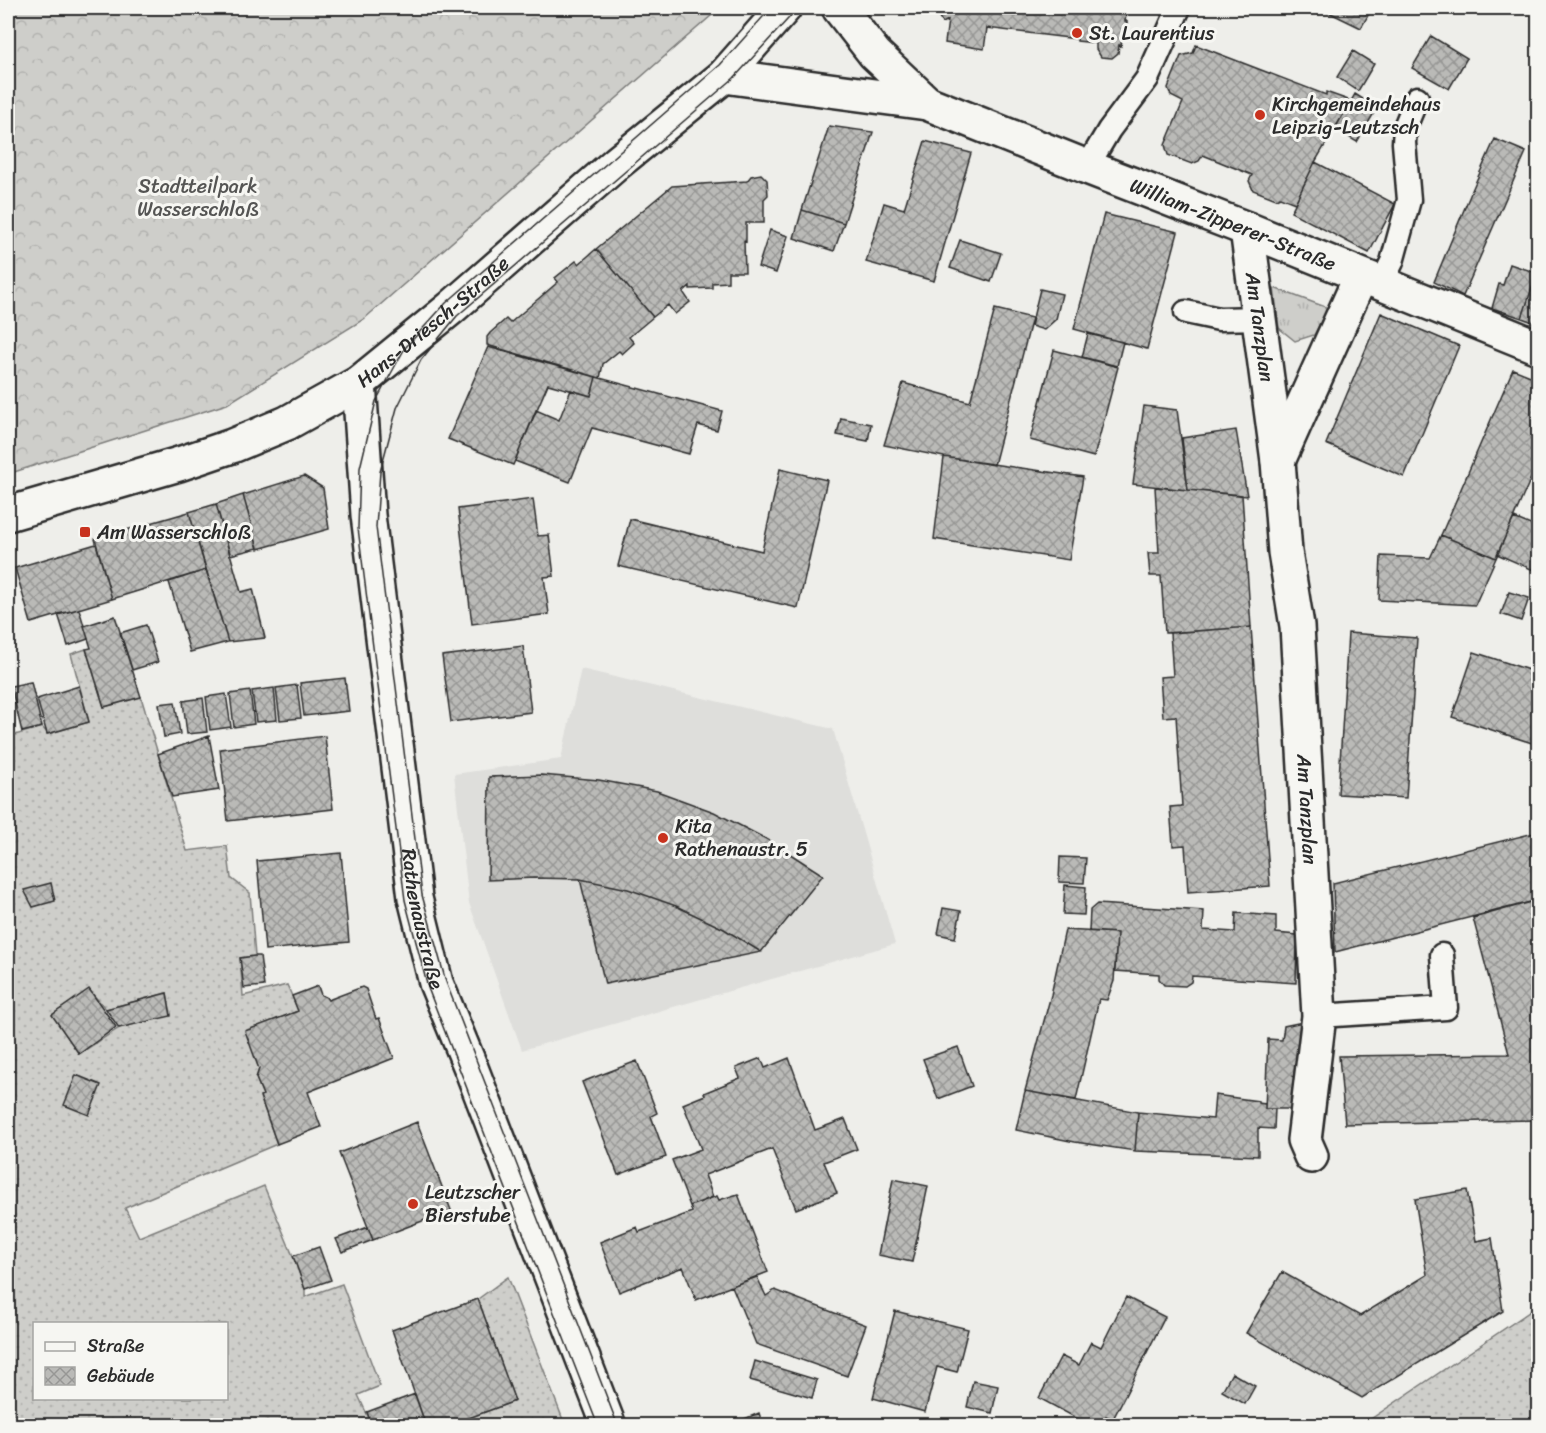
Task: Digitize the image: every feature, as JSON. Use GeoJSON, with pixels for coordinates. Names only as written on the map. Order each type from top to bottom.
{"type":"FeatureCollection","features":[{"type":"Feature","properties":{"kind":"street","name":"Hans-Driesch-Straße"},"geometry":{"type":"LineString","coordinates":[[8,514],[179,464],[232,446],[287,423],[359,383],[451,308],[617,163],[724,76],[784,8]]}},
{"type":"Feature","properties":{"kind":"street","name":"William-Zipperer-Straße"},"geometry":{"type":"LineString","coordinates":[[839,8],[875,54],[927,103]]}},
{"type":"Feature","properties":{"kind":"street","name":"William-Zipperer-Straße"},"geometry":{"type":"LineString","coordinates":[[724,76],[927,103],[1539,347]]}},
{"type":"Feature","properties":{"kind":"street","name":"Am Tanzplan"},"geometry":{"type":"LineString","coordinates":[[1247,229],[1278,460],[1285,552],[1297,626],[1319,1016],[1304,1140],[1311,1156]]}},
{"type":"Feature","properties":{"kind":"street","name":"Am Tanzplan"},"geometry":{"type":"LineString","coordinates":[[1278,460],[1371,280]]}},
{"type":"Feature","properties":{"kind":"street","name":"Rathenaustraße"},"geometry":{"type":"LineString","coordinates":[[359,383],[369,527],[415,898],[436,983],[609,1425]]}},
{"type":"Feature","properties":{"kind":"lane"},"geometry":{"type":"LineString","coordinates":[[1087,167],[1109,130],[1147,79],[1179,8]]}},
{"type":"Feature","properties":{"kind":"lane"},"geometry":{"type":"LineString","coordinates":[[1371,280],[1392,262],[1409,200],[1404,143],[1405,128],[1417,98]]}},
{"type":"Feature","properties":{"kind":"lane"},"geometry":{"type":"LineString","coordinates":[[1186,312],[1219,319],[1259,318]]}},
{"type":"Feature","properties":{"kind":"lane"},"geometry":{"type":"LineString","coordinates":[[1319,1016],[1446,1008],[1442,955]]}},
{"type":"Feature","properties":{"kind":"shaded area","name":"Kita Rathenaustr. 5"},"geometry":{"type":"Polygon","coordinates":[[[581,669],[833,729],[895,944],[522,1050],[469,903],[454,774],[561,759],[581,669]]]}},
{"type":"Feature","properties":{"kind":"green space","name":"Stadtteilpark Wasserschloß"},"geometry":{"type":"Polygon","coordinates":[[[8,8],[720,8],[364,319],[227,404],[8,474],[8,8]]]}},
{"type":"Feature","properties":{"kind":"green space"},"geometry":{"type":"Polygon","coordinates":[[[1274,288],[1328,308],[1314,335],[1295,341],[1279,328],[1274,288]]]}},
{"type":"Feature","properties":{"kind":"green space"},"geometry":{"type":"Polygon","coordinates":[[[86,649],[104,707],[141,697],[187,851],[227,846],[231,878],[250,893],[255,956],[240,958],[243,996],[287,985],[298,1011],[246,1031],[259,1069],[256,1078],[263,1095],[260,1097],[277,1144],[125,1208],[139,1237],[264,1186],[293,1256],[305,1289],[305,1297],[342,1284],[380,1386],[358,1395],[372,1425],[8,1425],[8,737],[42,727],[48,734],[89,722],[71,654],[86,649]],[[89,990],[52,1015],[79,1054],[119,1028],[171,1015],[167,993],[106,1009],[89,990]]]}},
{"type":"Feature","properties":{"kind":"green space"},"geometry":{"type":"Polygon","coordinates":[[[508,1277],[565,1425],[447,1426],[515,1401],[478,1299],[508,1277]]]}},
{"type":"Feature","properties":{"kind":"green space"},"geometry":{"type":"Polygon","coordinates":[[[1538,1306],[1538,1425],[1362,1425],[1538,1306]]]}},
{"type":"Feature","properties":{"kind":"building","name":"St. Laurentius"},"geometry":{"type":"Polygon","coordinates":[[[946,8],[1127,8],[1125,21],[1127,25],[1124,25],[1118,53],[1112,58],[1101,57],[1096,49],[1096,43],[987,28],[984,49],[945,43],[948,20],[943,23],[938,16],[946,8]]]}},
{"type":"Feature","properties":{"kind":"building"},"geometry":{"type":"Polygon","coordinates":[[[1320,8],[1372,8],[1361,28],[1320,8]]]}},
{"type":"Feature","properties":{"kind":"building"},"geometry":{"type":"Polygon","coordinates":[[[1431,36],[1467,58],[1449,89],[1412,68],[1431,36]]]}},
{"type":"Feature","properties":{"kind":"building","name":"Kirchgemeindehaus Leipzig-Leutzsch"},"geometry":{"type":"Polygon","coordinates":[[[1196,45],[1326,95],[1326,92],[1351,101],[1315,162],[1295,203],[1253,190],[1249,181],[1252,175],[1203,155],[1199,161],[1192,164],[1168,155],[1165,145],[1183,102],[1171,96],[1168,88],[1181,56],[1193,53],[1196,45]]]}},
{"type":"Feature","properties":{"kind":"building"},"geometry":{"type":"Polygon","coordinates":[[[1353,51],[1374,64],[1358,91],[1337,77],[1353,51]]]}},
{"type":"Feature","properties":{"kind":"building"},"geometry":{"type":"Polygon","coordinates":[[[1355,94],[1377,108],[1357,142],[1335,129],[1355,94]]]}},
{"type":"Feature","properties":{"kind":"building"},"geometry":{"type":"Polygon","coordinates":[[[829,126],[873,132],[844,223],[802,210],[829,126]]]}},
{"type":"Feature","properties":{"kind":"building"},"geometry":{"type":"Polygon","coordinates":[[[1495,139],[1526,152],[1463,296],[1434,282],[1495,139]]]}},
{"type":"Feature","properties":{"kind":"building"},"geometry":{"type":"Polygon","coordinates":[[[925,141],[971,153],[934,281],[866,262],[884,203],[904,209],[925,141]]]}},
{"type":"Feature","properties":{"kind":"building"},"geometry":{"type":"Polygon","coordinates":[[[1315,162],[1395,204],[1369,253],[1291,212],[1315,162]]]}},
{"type":"Feature","properties":{"kind":"building"},"geometry":{"type":"Polygon","coordinates":[[[761,174],[767,180],[768,195],[764,199],[764,223],[746,223],[745,272],[728,272],[728,282],[712,283],[712,288],[690,289],[690,286],[683,292],[690,302],[675,314],[668,305],[653,317],[596,249],[672,186],[747,181],[751,176],[761,174]]]}},
{"type":"Feature","properties":{"kind":"building"},"geometry":{"type":"Polygon","coordinates":[[[802,210],[844,223],[834,251],[794,238],[802,210]]]}},
{"type":"Feature","properties":{"kind":"building"},"geometry":{"type":"Polygon","coordinates":[[[1104,214],[1178,232],[1147,349],[1074,329],[1104,214]]]}},
{"type":"Feature","properties":{"kind":"building"},"geometry":{"type":"Polygon","coordinates":[[[770,230],[788,236],[776,273],[758,267],[770,230]]]}},
{"type":"Feature","properties":{"kind":"building"},"geometry":{"type":"Polygon","coordinates":[[[960,240],[1001,253],[991,282],[950,268],[960,240]]]}},
{"type":"Feature","properties":{"kind":"building"},"geometry":{"type":"Polygon","coordinates":[[[596,249],[653,317],[629,337],[634,343],[622,354],[619,351],[603,364],[600,378],[487,345],[487,337],[490,333],[506,319],[510,323],[558,282],[555,278],[576,261],[579,264],[596,249]]]}},
{"type":"Feature","properties":{"kind":"building"},"geometry":{"type":"Polygon","coordinates":[[[1510,264],[1537,273],[1522,318],[1492,308],[1499,284],[1503,285],[1510,264]]]}},
{"type":"Feature","properties":{"kind":"building"},"geometry":{"type":"Polygon","coordinates":[[[1534,282],[1538,284],[1538,324],[1522,318],[1534,282]]]}},
{"type":"Feature","properties":{"kind":"building"},"geometry":{"type":"Polygon","coordinates":[[[1040,289],[1062,294],[1056,319],[1044,330],[1031,326],[1040,289]]]}},
{"type":"Feature","properties":{"kind":"building"},"geometry":{"type":"Polygon","coordinates":[[[995,309],[1032,318],[994,465],[884,445],[903,383],[970,402],[995,309]]]}},
{"type":"Feature","properties":{"kind":"building"},"geometry":{"type":"Polygon","coordinates":[[[1381,313],[1459,346],[1404,477],[1326,444],[1381,313]]]}},
{"type":"Feature","properties":{"kind":"building"},"geometry":{"type":"Polygon","coordinates":[[[1088,334],[1123,342],[1117,366],[1082,357],[1088,334]]]}},
{"type":"Feature","properties":{"kind":"building"},"geometry":{"type":"Polygon","coordinates":[[[488,347],[596,377],[591,396],[548,384],[513,465],[448,439],[488,347]]]}},
{"type":"Feature","properties":{"kind":"building"},"geometry":{"type":"Polygon","coordinates":[[[1054,350],[1118,367],[1094,457],[1030,440],[1054,350]]]}},
{"type":"Feature","properties":{"kind":"building"},"geometry":{"type":"Polygon","coordinates":[[[1513,369],[1538,379],[1538,462],[1496,558],[1441,535],[1513,369]]]}},
{"type":"Feature","properties":{"kind":"building"},"geometry":{"type":"Polygon","coordinates":[[[596,377],[722,411],[717,430],[698,425],[689,454],[592,428],[570,482],[515,461],[536,410],[559,420],[571,390],[591,396],[596,377]]]}},
{"type":"Feature","properties":{"kind":"building"},"geometry":{"type":"Polygon","coordinates":[[[1144,406],[1177,410],[1188,490],[1133,484],[1144,406]]]}},
{"type":"Feature","properties":{"kind":"building"},"geometry":{"type":"Polygon","coordinates":[[[841,418],[871,424],[868,441],[837,435],[841,418]]]}},
{"type":"Feature","properties":{"kind":"building"},"geometry":{"type":"Polygon","coordinates":[[[1236,430],[1247,496],[1188,490],[1182,438],[1236,430]]]}},
{"type":"Feature","properties":{"kind":"building"},"geometry":{"type":"Polygon","coordinates":[[[944,457],[1083,477],[1069,560],[934,539],[944,457]]]}},
{"type":"Feature","properties":{"kind":"building"},"geometry":{"type":"Polygon","coordinates":[[[780,469],[827,480],[798,608],[618,566],[630,519],[762,551],[780,469]]]}},
{"type":"Feature","properties":{"kind":"building"},"geometry":{"type":"Polygon","coordinates":[[[304,476],[323,488],[329,529],[258,549],[243,495],[304,476]]]}},
{"type":"Feature","properties":{"kind":"building"},"geometry":{"type":"Polygon","coordinates":[[[1155,487],[1242,495],[1251,627],[1165,633],[1161,576],[1150,576],[1148,553],[1159,553],[1155,487]]]}},
{"type":"Feature","properties":{"kind":"building"},"geometry":{"type":"Polygon","coordinates":[[[243,495],[258,548],[230,555],[216,504],[243,495]]]}},
{"type":"Feature","properties":{"kind":"building"},"geometry":{"type":"Polygon","coordinates":[[[533,499],[538,536],[549,535],[554,576],[544,577],[549,614],[472,624],[458,509],[533,499]]]}},
{"type":"Feature","properties":{"kind":"building"},"geometry":{"type":"Polygon","coordinates":[[[216,504],[241,592],[253,589],[265,638],[228,642],[189,512],[216,504]]]}},
{"type":"Feature","properties":{"kind":"building"},"geometry":{"type":"Polygon","coordinates":[[[189,512],[206,570],[112,599],[95,539],[189,512]]]}},
{"type":"Feature","properties":{"kind":"building"},"geometry":{"type":"Polygon","coordinates":[[[1514,518],[1538,528],[1538,572],[1497,554],[1514,518]]]}},
{"type":"Feature","properties":{"kind":"building"},"geometry":{"type":"Polygon","coordinates":[[[1441,535],[1496,558],[1475,605],[1379,600],[1381,556],[1430,558],[1441,535]]]}},
{"type":"Feature","properties":{"kind":"building"},"geometry":{"type":"Polygon","coordinates":[[[96,544],[112,599],[31,623],[15,568],[96,544]]]}},
{"type":"Feature","properties":{"kind":"building"},"geometry":{"type":"Polygon","coordinates":[[[206,570],[228,642],[190,652],[169,582],[206,570]]]}},
{"type":"Feature","properties":{"kind":"building"},"geometry":{"type":"Polygon","coordinates":[[[1509,592],[1529,598],[1521,621],[1501,614],[1509,592]]]}},
{"type":"Feature","properties":{"kind":"building"},"geometry":{"type":"Polygon","coordinates":[[[79,609],[88,639],[68,646],[58,614],[79,609]]]}},
{"type":"Feature","properties":{"kind":"building"},"geometry":{"type":"Polygon","coordinates":[[[115,616],[141,697],[104,707],[86,649],[91,648],[84,626],[115,616]]]}},
{"type":"Feature","properties":{"kind":"building"},"geometry":{"type":"Polygon","coordinates":[[[146,625],[158,662],[132,670],[120,633],[146,625]]]}},
{"type":"Feature","properties":{"kind":"building"},"geometry":{"type":"Polygon","coordinates":[[[1251,627],[1270,886],[1188,892],[1185,845],[1173,846],[1170,807],[1182,806],[1176,716],[1163,717],[1160,677],[1173,676],[1170,633],[1251,627]]]}},
{"type":"Feature","properties":{"kind":"building"},"geometry":{"type":"Polygon","coordinates":[[[1348,633],[1417,638],[1406,798],[1338,794],[1348,633]]]}},
{"type":"Feature","properties":{"kind":"building"},"geometry":{"type":"Polygon","coordinates":[[[523,646],[531,712],[451,722],[442,656],[523,646]]]}},
{"type":"Feature","properties":{"kind":"building"},"geometry":{"type":"Polygon","coordinates":[[[1474,652],[1538,673],[1538,745],[1452,717],[1474,652]]]}},
{"type":"Feature","properties":{"kind":"building"},"geometry":{"type":"Polygon","coordinates":[[[345,678],[349,711],[304,716],[300,683],[345,678]]]}},
{"type":"Feature","properties":{"kind":"building"},"geometry":{"type":"Polygon","coordinates":[[[31,682],[42,727],[22,732],[11,686],[31,682]]]}},
{"type":"Feature","properties":{"kind":"building"},"geometry":{"type":"Polygon","coordinates":[[[297,685],[301,718],[280,720],[276,688],[297,685]]]}},
{"type":"Feature","properties":{"kind":"building"},"geometry":{"type":"Polygon","coordinates":[[[79,686],[89,722],[47,734],[37,699],[79,686]]]}},
{"type":"Feature","properties":{"kind":"building"},"geometry":{"type":"Polygon","coordinates":[[[274,688],[277,720],[256,722],[252,691],[274,688]]]}},
{"type":"Feature","properties":{"kind":"building"},"geometry":{"type":"Polygon","coordinates":[[[250,691],[254,724],[234,727],[230,694],[250,691]]]}},
{"type":"Feature","properties":{"kind":"building"},"geometry":{"type":"Polygon","coordinates":[[[226,694],[231,727],[210,730],[206,697],[226,694]]]}},
{"type":"Feature","properties":{"kind":"building"},"geometry":{"type":"Polygon","coordinates":[[[203,698],[207,732],[187,734],[183,701],[203,698]]]}},
{"type":"Feature","properties":{"kind":"building"},"geometry":{"type":"Polygon","coordinates":[[[175,702],[180,734],[164,737],[159,704],[175,702]]]}},
{"type":"Feature","properties":{"kind":"building"},"geometry":{"type":"Polygon","coordinates":[[[209,736],[219,790],[172,797],[158,754],[209,736]]]}},
{"type":"Feature","properties":{"kind":"building"},"geometry":{"type":"Polygon","coordinates":[[[325,736],[333,809],[228,821],[220,749],[325,736]]]}},
{"type":"Feature","properties":{"kind":"building"},"geometry":{"type":"Polygon","coordinates":[[[541,775],[599,780],[657,791],[714,812],[770,841],[823,875],[761,952],[724,929],[676,906],[628,889],[580,879],[488,880],[489,777],[541,775]]]}},
{"type":"Feature","properties":{"kind":"building"},"geometry":{"type":"Polygon","coordinates":[[[1538,832],[1538,900],[1335,952],[1333,883],[1538,832]]]}},
{"type":"Feature","properties":{"kind":"building"},"geometry":{"type":"Polygon","coordinates":[[[341,853],[349,942],[265,950],[257,861],[341,853]]]}},
{"type":"Feature","properties":{"kind":"building"},"geometry":{"type":"Polygon","coordinates":[[[1060,857],[1086,858],[1084,883],[1059,882],[1060,857]]]}},
{"type":"Feature","properties":{"kind":"building"},"geometry":{"type":"Polygon","coordinates":[[[580,879],[628,889],[676,906],[724,929],[761,952],[605,984],[580,879]]]}},
{"type":"Feature","properties":{"kind":"building"},"geometry":{"type":"Polygon","coordinates":[[[51,883],[55,901],[33,907],[24,890],[51,883]]]}},
{"type":"Feature","properties":{"kind":"building"},"geometry":{"type":"Polygon","coordinates":[[[1065,885],[1086,887],[1084,915],[1063,914],[1065,885]]]}},
{"type":"Feature","properties":{"kind":"building"},"geometry":{"type":"Polygon","coordinates":[[[1538,900],[1538,1120],[1345,1124],[1339,1056],[1509,1054],[1473,918],[1538,900]]]}},
{"type":"Feature","properties":{"kind":"building"},"geometry":{"type":"Polygon","coordinates":[[[1097,904],[1204,911],[1203,930],[1235,932],[1236,913],[1276,916],[1276,933],[1297,935],[1296,983],[1192,976],[1191,982],[1185,986],[1164,985],[1159,979],[1159,974],[1115,971],[1117,933],[1089,931],[1090,910],[1097,904]]]}},
{"type":"Feature","properties":{"kind":"building"},"geometry":{"type":"Polygon","coordinates":[[[943,908],[961,911],[955,938],[938,934],[943,908]]]}},
{"type":"Feature","properties":{"kind":"building"},"geometry":{"type":"Polygon","coordinates":[[[1065,930],[1117,933],[1114,981],[1107,1000],[1099,999],[1076,1100],[1025,1091],[1051,995],[1065,930]]]}},
{"type":"Feature","properties":{"kind":"building"},"geometry":{"type":"Polygon","coordinates":[[[260,956],[264,986],[244,988],[240,958],[260,956]]]}},
{"type":"Feature","properties":{"kind":"building"},"geometry":{"type":"Polygon","coordinates":[[[318,986],[321,995],[328,1000],[362,987],[366,989],[376,1019],[379,1018],[394,1058],[308,1092],[321,1127],[277,1144],[260,1096],[263,1095],[256,1078],[259,1069],[245,1031],[298,1011],[292,996],[318,986]]]}},
{"type":"Feature","properties":{"kind":"building"},"geometry":{"type":"Polygon","coordinates":[[[89,989],[116,1027],[79,1054],[52,1015],[89,989]]]}},
{"type":"Feature","properties":{"kind":"building"},"geometry":{"type":"Polygon","coordinates":[[[167,993],[171,1016],[119,1028],[106,1009],[167,993]]]}},
{"type":"Feature","properties":{"kind":"building"},"geometry":{"type":"Polygon","coordinates":[[[1303,1022],[1296,1109],[1265,1109],[1268,1039],[1282,1040],[1284,1026],[1303,1022]]]}},
{"type":"Feature","properties":{"kind":"building"},"geometry":{"type":"Polygon","coordinates":[[[958,1047],[972,1086],[938,1099],[923,1059],[958,1047]]]}},
{"type":"Feature","properties":{"kind":"building"},"geometry":{"type":"Polygon","coordinates":[[[761,1058],[765,1068],[789,1058],[815,1130],[845,1119],[857,1149],[824,1162],[837,1193],[796,1209],[772,1149],[705,1175],[713,1197],[690,1206],[672,1160],[701,1149],[683,1104],[740,1078],[736,1068],[761,1058]]]}},
{"type":"Feature","properties":{"kind":"building"},"geometry":{"type":"Polygon","coordinates":[[[637,1061],[657,1113],[651,1116],[666,1157],[618,1175],[582,1082],[637,1061]]]}},
{"type":"Feature","properties":{"kind":"building"},"geometry":{"type":"Polygon","coordinates":[[[76,1075],[101,1085],[89,1115],[64,1105],[76,1075]]]}},
{"type":"Feature","properties":{"kind":"building"},"geometry":{"type":"Polygon","coordinates":[[[1025,1091],[1138,1112],[1135,1151],[1016,1130],[1025,1091]]]}},
{"type":"Feature","properties":{"kind":"building"},"geometry":{"type":"Polygon","coordinates":[[[1215,1095],[1258,1101],[1258,1103],[1265,1104],[1265,1109],[1275,1109],[1274,1129],[1258,1128],[1258,1156],[1135,1151],[1138,1112],[1213,1119],[1215,1095]]]}},
{"type":"Feature","properties":{"kind":"building"},"geometry":{"type":"Polygon","coordinates":[[[417,1122],[451,1210],[373,1240],[339,1153],[417,1122]]]}},
{"type":"Feature","properties":{"kind":"building"},"geometry":{"type":"Polygon","coordinates":[[[893,1179],[928,1186],[912,1262],[878,1255],[893,1179]]]}},
{"type":"Feature","properties":{"kind":"building"},"geometry":{"type":"Polygon","coordinates":[[[1467,1190],[1476,1241],[1492,1238],[1503,1311],[1362,1398],[1246,1333],[1282,1272],[1360,1316],[1427,1275],[1415,1199],[1467,1190]]]}},
{"type":"Feature","properties":{"kind":"building"},"geometry":{"type":"Polygon","coordinates":[[[738,1194],[768,1272],[696,1300],[683,1267],[619,1292],[600,1242],[637,1227],[639,1232],[692,1212],[690,1206],[717,1196],[719,1200],[738,1194]]]}},
{"type":"Feature","properties":{"kind":"building"},"geometry":{"type":"Polygon","coordinates":[[[368,1227],[373,1240],[342,1252],[336,1239],[368,1227]]]}},
{"type":"Feature","properties":{"kind":"building"},"geometry":{"type":"Polygon","coordinates":[[[319,1247],[331,1280],[305,1289],[293,1256],[319,1247]]]}},
{"type":"Feature","properties":{"kind":"building"},"geometry":{"type":"Polygon","coordinates":[[[757,1277],[766,1296],[775,1290],[866,1325],[847,1376],[756,1344],[732,1286],[757,1277]]]}},
{"type":"Feature","properties":{"kind":"building"},"geometry":{"type":"Polygon","coordinates":[[[1126,1297],[1165,1317],[1113,1419],[1106,1416],[1101,1426],[1091,1426],[1039,1398],[1061,1356],[1079,1365],[1091,1342],[1101,1347],[1126,1297]]]}},
{"type":"Feature","properties":{"kind":"building"},"geometry":{"type":"Polygon","coordinates":[[[478,1299],[515,1401],[447,1426],[426,1426],[392,1330],[478,1299]]]}},
{"type":"Feature","properties":{"kind":"building"},"geometry":{"type":"Polygon","coordinates":[[[895,1311],[968,1329],[957,1372],[937,1367],[925,1412],[873,1398],[895,1311]]]}},
{"type":"Feature","properties":{"kind":"building"},"geometry":{"type":"Polygon","coordinates":[[[755,1361],[817,1380],[812,1398],[750,1380],[755,1361]]]}},
{"type":"Feature","properties":{"kind":"building"},"geometry":{"type":"Polygon","coordinates":[[[1232,1373],[1255,1386],[1245,1404],[1222,1391],[1232,1373]]]}},
{"type":"Feature","properties":{"kind":"building"},"geometry":{"type":"Polygon","coordinates":[[[973,1381],[998,1386],[992,1413],[967,1407],[973,1381]]]}},
{"type":"Feature","properties":{"kind":"building"},"geometry":{"type":"Polygon","coordinates":[[[415,1394],[426,1426],[372,1426],[367,1412],[415,1394]]]}},
{"type":"Feature","properties":{"kind":"building"},"geometry":{"type":"Polygon","coordinates":[[[759,1413],[763,1426],[727,1426],[759,1413]]]}},
{"type":"Feature","properties":{"kind":"tram line"},"geometry":{"type":"LineString","coordinates":[[598,1426],[428,988],[405,900],[358,528],[360,468],[376,401],[405,348],[446,303],[720,65],[771,8]]}},
{"type":"Feature","properties":{"kind":"tram line"},"geometry":{"type":"LineString","coordinates":[[618,1426],[446,982],[422,895],[376,527],[380,472],[397,408],[421,360],[457,316],[734,78],[798,8]]}},
{"type":"Feature","properties":{"kind":"place","name":"St. Laurentius"},"geometry":{"type":"Point","coordinates":[1077,33]}},
{"type":"Feature","properties":{"kind":"place","name":"Kirchgemeindehaus Leipzig-Leutzsch"},"geometry":{"type":"Point","coordinates":[1260,115]}},
{"type":"Feature","properties":{"kind":"place","name":"Am Wasserschloß"},"geometry":{"type":"Point","coordinates":[85,532]}},
{"type":"Feature","properties":{"kind":"place","name":"Kita Rathenaustr. 5"},"geometry":{"type":"Point","coordinates":[663,838]}},
{"type":"Feature","properties":{"kind":"place","name":"Leutzscher Bierstube"},"geometry":{"type":"Point","coordinates":[413,1204]}}]}
